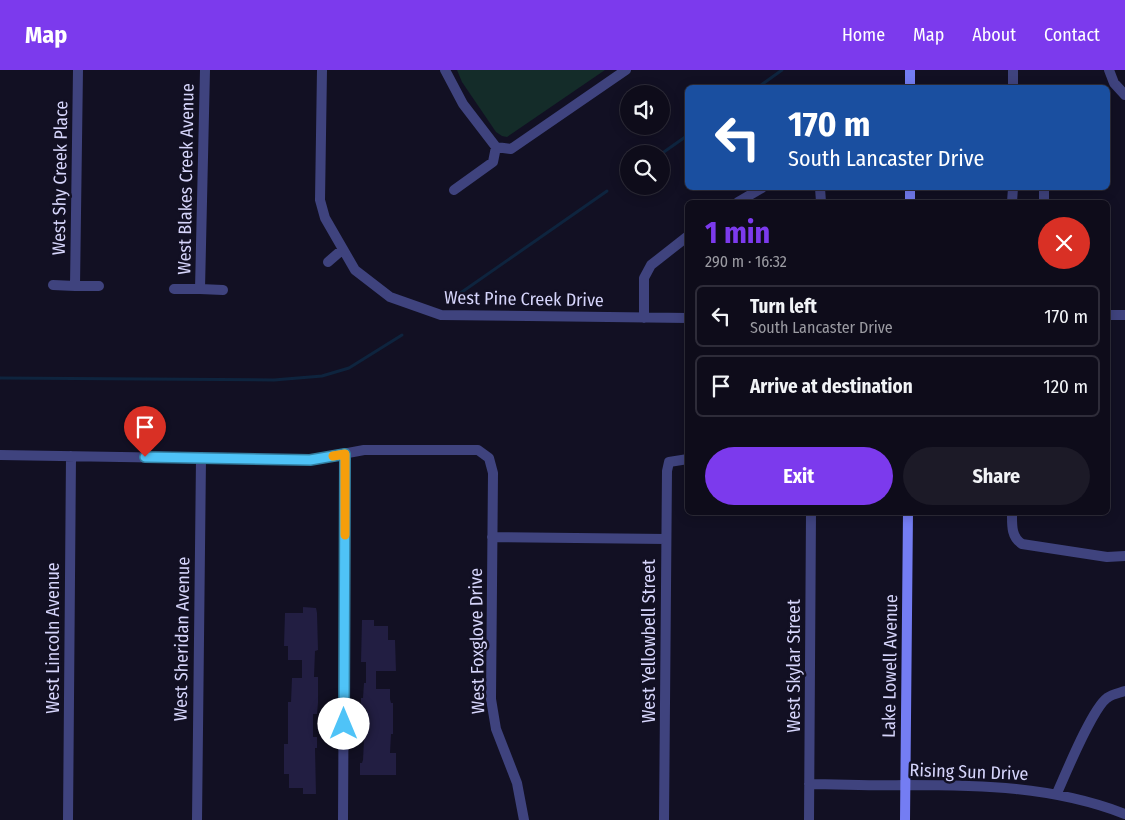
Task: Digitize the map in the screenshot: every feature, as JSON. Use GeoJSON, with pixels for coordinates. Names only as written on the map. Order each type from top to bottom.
{"type":"FeatureCollection","features":[{"type":"Feature","properties":{"kind":"main road"},"geometry":{"type":"LineString","coordinates":[[910,70],[910,85]]}},
{"type":"Feature","properties":{"kind":"main road","name":"Lake Lowell Avenue"},"geometry":{"type":"LineString","coordinates":[[905,820],[908,515]]}},
{"type":"Feature","properties":{"kind":"street","name":"West Shy Creek Place"},"geometry":{"type":"LineString","coordinates":[[75,286],[78,70]]}},
{"type":"Feature","properties":{"kind":"street","name":"West Blakes Creek Avenue"},"geometry":{"type":"LineString","coordinates":[[200,289],[205,70]]}},
{"type":"Feature","properties":{"kind":"street","name":"West Pine Creek Drive"},"geometry":{"type":"LineString","coordinates":[[322,70],[320,200],[325,218],[355,270],[390,297],[441,315],[685,318]]}},
{"type":"Feature","properties":{"kind":"street"},"geometry":{"type":"LineString","coordinates":[[445,70],[463,104],[496,147],[511,149],[626,70]]}},
{"type":"Feature","properties":{"kind":"street"},"geometry":{"type":"LineString","coordinates":[[1013,70],[1013,85]]}},
{"type":"Feature","properties":{"kind":"street"},"geometry":{"type":"LineString","coordinates":[[1109,70],[1114,83],[1125,94]]}},
{"type":"Feature","properties":{"kind":"street"},"geometry":{"type":"LineString","coordinates":[[454,190],[493,162],[496,147]]}},
{"type":"Feature","properties":{"kind":"street"},"geometry":{"type":"LineString","coordinates":[[741,200],[759,190]]}},
{"type":"Feature","properties":{"kind":"street"},"geometry":{"type":"LineString","coordinates":[[644,318],[644,278],[651,265],[685,238]]}},
{"type":"Feature","properties":{"kind":"street"},"geometry":{"type":"LineString","coordinates":[[328,262],[343,249]]}},
{"type":"Feature","properties":{"kind":"street"},"geometry":{"type":"LineString","coordinates":[[53,285],[99,286]]}},
{"type":"Feature","properties":{"kind":"street","name":"West Blakes Creek Avenue"},"geometry":{"type":"LineString","coordinates":[[174,289],[223,290]]}},
{"type":"Feature","properties":{"kind":"street"},"geometry":{"type":"LineString","coordinates":[[1110,315],[1125,315]]}},
{"type":"Feature","properties":{"kind":"street","name":"West Foxglove Drive"},"geometry":{"type":"LineString","coordinates":[[345,454],[364,450],[478,450],[489,458],[493,474],[491,699],[496,729],[517,782],[524,820]]}},
{"type":"Feature","properties":{"kind":"street"},"geometry":{"type":"LineString","coordinates":[[0,455],[310,460],[345,454],[343,820]]}},
{"type":"Feature","properties":{"kind":"street","name":"West Lincoln Avenue"},"geometry":{"type":"LineString","coordinates":[[68,820],[70,456]]}},
{"type":"Feature","properties":{"kind":"street","name":"West Sheridan Avenue"},"geometry":{"type":"LineString","coordinates":[[197,820],[200,458]]}},
{"type":"Feature","properties":{"kind":"street","name":"West Yellowbell Street"},"geometry":{"type":"LineString","coordinates":[[664,820],[666,471],[669,462],[685,459]]}},
{"type":"Feature","properties":{"kind":"street","name":"West Skylar Street"},"geometry":{"type":"LineString","coordinates":[[809,820],[811,515]]}},
{"type":"Feature","properties":{"kind":"street"},"geometry":{"type":"LineString","coordinates":[[1012,515],[1014,536],[1022,544],[1107,557],[1125,556]]}},
{"type":"Feature","properties":{"kind":"street"},"geometry":{"type":"LineString","coordinates":[[492,537],[666,539]]}},
{"type":"Feature","properties":{"kind":"street"},"geometry":{"type":"LineString","coordinates":[[1057,793],[1074,754],[1101,703],[1109,696],[1125,691]]}},
{"type":"Feature","properties":{"kind":"street","name":"Rising Sun Drive"},"geometry":{"type":"LineString","coordinates":[[809,784],[906,786],[932,784],[1006,787],[1057,793],[1098,803],[1125,814]]}},
{"type":"Feature","properties":{"kind":"green space"},"geometry":{"type":"Polygon","coordinates":[[[457,70],[605,70],[507,137],[496,132],[462,82],[457,70]]]}},
{"type":"Feature","properties":{"kind":"building"},"geometry":{"type":"Polygon","coordinates":[[[303,607],[316,608],[317,613],[318,650],[315,651],[314,677],[318,677],[318,703],[317,714],[313,714],[313,737],[317,737],[317,748],[315,748],[316,794],[303,794],[303,788],[289,788],[289,774],[284,774],[284,744],[288,744],[288,702],[291,702],[292,678],[302,678],[302,660],[288,660],[288,646],[284,646],[285,613],[303,613],[303,607]]]}},
{"type":"Feature","properties":{"kind":"building"},"geometry":{"type":"Polygon","coordinates":[[[362,620],[374,620],[374,626],[388,626],[388,640],[395,640],[396,671],[376,671],[376,689],[390,689],[390,699],[391,703],[393,703],[393,734],[391,734],[390,753],[396,753],[396,775],[360,775],[364,740],[360,740],[360,729],[367,728],[367,710],[361,710],[361,698],[363,698],[364,683],[366,683],[366,662],[361,662],[362,620]]]}},
{"type":"Feature","properties":{"kind":"waterway"},"geometry":{"type":"LineString","coordinates":[[761,85],[782,70]]}},
{"type":"Feature","properties":{"kind":"waterway"},"geometry":{"type":"LineString","coordinates":[[670,148],[685,137]]}},
{"type":"Feature","properties":{"kind":"waterway"},"geometry":{"type":"LineString","coordinates":[[459,294],[607,191]]}},
{"type":"Feature","properties":{"kind":"waterway"},"geometry":{"type":"LineString","coordinates":[[0,378],[274,380],[322,376],[349,368],[402,335]]}},
{"type":"Feature","properties":{"kind":"slow traffic"},"geometry":{"type":"LineString","coordinates":[[333,456],[345,454],[345,535]]}},
{"type":"Feature","properties":{"kind":"route"},"geometry":{"type":"LineString","coordinates":[[145,457],[310,460],[345,454],[344,724]]}}]}
